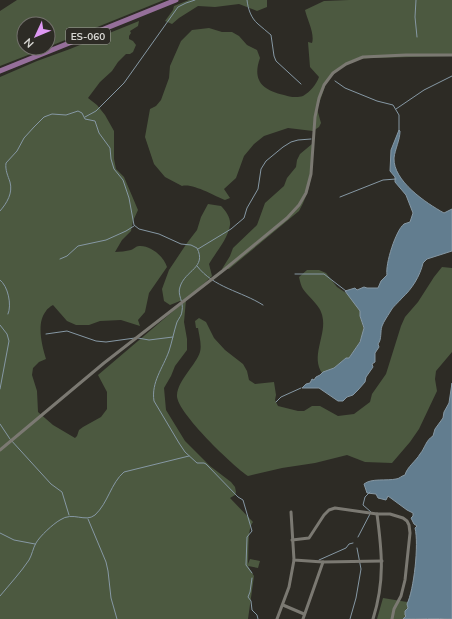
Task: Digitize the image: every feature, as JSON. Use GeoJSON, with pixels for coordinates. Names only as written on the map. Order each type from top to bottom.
{"type":"FeatureCollection","features":[{"type":"Feature","properties":{"kind":"main road","name":"ES-060"},"geometry":{"type":"LineString","coordinates":[[0,71],[176,0]]}},
{"type":"Feature","properties":{"kind":"street"},"geometry":{"type":"LineString","coordinates":[[0,450],[104,363],[288,218],[299,205],[306,193],[311,174],[315,117],[319,98],[324,85],[333,73],[346,64],[363,57],[452,55]]}},
{"type":"Feature","properties":{"kind":"street"},"geometry":{"type":"LineString","coordinates":[[292,540],[309,538],[324,515],[332,509],[341,508],[377,514],[390,514],[403,518],[409,525],[410,533],[404,589],[394,609],[392,619]]}},
{"type":"Feature","properties":{"kind":"street"},"geometry":{"type":"LineString","coordinates":[[277,619],[292,576],[294,560],[291,512]]}},
{"type":"Feature","properties":{"kind":"street"},"geometry":{"type":"LineString","coordinates":[[372,619],[382,581],[382,561],[377,514]]}},
{"type":"Feature","properties":{"kind":"street"},"geometry":{"type":"LineString","coordinates":[[294,560],[323,562],[382,561]]}},
{"type":"Feature","properties":{"kind":"street"},"geometry":{"type":"LineString","coordinates":[[303,619],[323,562]]}},
{"type":"Feature","properties":{"kind":"street"},"geometry":{"type":"LineString","coordinates":[[283,605],[304,614]]}},
{"type":"Feature","properties":{"kind":"green space"},"geometry":{"type":"Polygon","coordinates":[[[17,0],[164,0],[56,44],[56,16],[16,16],[16,56],[26,56],[0,66],[0,11],[17,0]]]}},
{"type":"Feature","properties":{"kind":"green space"},"geometry":{"type":"Polygon","coordinates":[[[189,0],[267,0],[267,7],[257,11],[239,4],[215,7],[198,6],[172,24],[165,21],[173,10],[174,6],[189,0]]]}},
{"type":"Feature","properties":{"kind":"green space"},"geometry":{"type":"Polygon","coordinates":[[[452,0],[452,56],[371,58],[350,61],[327,81],[317,109],[321,123],[319,127],[313,131],[288,128],[264,136],[254,144],[244,156],[236,178],[224,189],[230,198],[225,200],[192,186],[182,186],[165,177],[154,164],[145,137],[150,109],[156,106],[161,100],[169,78],[170,66],[181,41],[192,30],[209,28],[222,32],[232,32],[239,36],[247,45],[257,50],[260,58],[257,72],[258,78],[265,87],[286,96],[301,97],[310,90],[319,77],[310,67],[308,42],[312,43],[313,39],[305,10],[324,1],[452,0]]]}},
{"type":"Feature","properties":{"kind":"green space"},"geometry":{"type":"Polygon","coordinates":[[[139,21],[138,26],[130,31],[131,33],[129,36],[129,39],[136,45],[133,52],[126,54],[118,62],[88,98],[97,105],[105,115],[114,131],[114,159],[116,169],[124,177],[138,210],[133,221],[131,231],[122,240],[115,252],[131,250],[138,246],[148,247],[163,259],[167,267],[149,293],[145,312],[138,320],[140,326],[121,320],[100,321],[89,325],[76,325],[67,321],[53,305],[47,309],[41,322],[41,335],[46,359],[39,362],[33,368],[32,375],[37,391],[38,412],[53,425],[75,438],[79,430],[101,417],[107,409],[107,392],[98,375],[185,301],[180,301],[170,305],[164,301],[162,289],[169,270],[197,230],[201,217],[208,204],[221,206],[229,217],[229,230],[209,264],[212,276],[186,300],[184,322],[187,350],[175,366],[164,388],[166,410],[185,441],[210,466],[231,482],[235,487],[236,492],[235,495],[230,498],[253,522],[249,536],[248,564],[250,559],[260,561],[258,568],[248,566],[254,576],[248,619],[0,619],[0,77],[37,61],[51,56],[56,56],[56,54],[139,21]]]}},
{"type":"Feature","properties":{"kind":"green space"},"geometry":{"type":"Polygon","coordinates":[[[312,144],[311,179],[307,194],[299,211],[229,269],[222,269],[233,248],[257,225],[265,203],[284,186],[287,178],[296,167],[300,154],[312,144]]]}},
{"type":"Feature","properties":{"kind":"green space"},"geometry":{"type":"Polygon","coordinates":[[[442,267],[452,268],[452,352],[436,371],[435,379],[437,391],[419,429],[392,463],[365,462],[347,455],[248,476],[206,438],[185,413],[179,403],[177,395],[180,384],[200,352],[201,346],[198,328],[196,328],[195,321],[199,318],[206,322],[214,338],[225,350],[243,364],[247,371],[249,380],[255,384],[274,382],[276,395],[275,400],[278,406],[304,411],[312,406],[320,406],[338,416],[354,414],[370,402],[372,394],[386,374],[405,317],[418,302],[442,267]]]}},
{"type":"Feature","properties":{"kind":"green space"},"geometry":{"type":"Polygon","coordinates":[[[307,270],[319,270],[326,273],[337,287],[349,295],[360,311],[364,330],[359,343],[350,358],[346,358],[334,368],[322,373],[319,367],[318,354],[323,327],[322,315],[321,311],[303,289],[299,277],[307,270]]]}},
{"type":"Feature","properties":{"kind":"green space"},"geometry":{"type":"Polygon","coordinates":[[[383,598],[407,602],[408,607],[405,611],[406,616],[403,619],[377,619],[383,598]]]}},
{"type":"Feature","properties":{"kind":"water"},"geometry":{"type":"Polygon","coordinates":[[[399,130],[399,138],[394,158],[395,167],[405,183],[428,203],[444,213],[452,209],[452,251],[427,259],[423,263],[418,277],[406,294],[393,308],[381,328],[380,340],[378,344],[379,347],[375,353],[375,362],[372,364],[373,367],[366,377],[365,382],[353,395],[347,397],[343,401],[338,401],[319,388],[302,388],[306,384],[310,383],[312,379],[314,380],[323,372],[334,368],[346,358],[349,358],[360,342],[364,328],[360,311],[345,291],[355,288],[357,290],[364,287],[378,288],[381,281],[387,275],[389,256],[398,233],[404,224],[410,222],[413,213],[406,195],[395,182],[395,177],[390,171],[391,150],[399,130]]]}},
{"type":"Feature","properties":{"kind":"water"},"geometry":{"type":"Polygon","coordinates":[[[452,383],[452,619],[403,619],[406,616],[405,611],[408,608],[407,604],[414,578],[416,555],[415,528],[417,526],[411,518],[413,513],[388,496],[386,500],[378,498],[376,494],[367,493],[364,484],[375,480],[397,479],[405,475],[433,436],[435,429],[443,418],[444,412],[449,403],[452,383]]]}},
{"type":"Feature","properties":{"kind":"waterway"},"geometry":{"type":"LineString","coordinates":[[85,117],[96,111],[124,83],[178,7],[195,0]]}},
{"type":"Feature","properties":{"kind":"waterway"},"geometry":{"type":"LineString","coordinates":[[247,0],[253,19],[271,35],[276,61],[301,84]]}},
{"type":"Feature","properties":{"kind":"waterway"},"geometry":{"type":"LineString","coordinates":[[416,0],[415,17],[417,37]]}},
{"type":"Feature","properties":{"kind":"waterway"},"geometry":{"type":"LineString","coordinates":[[396,109],[424,90],[452,76]]}},
{"type":"Feature","properties":{"kind":"waterway"},"geometry":{"type":"LineString","coordinates":[[335,81],[345,88],[377,101],[393,105],[399,115],[399,131]]}},
{"type":"Feature","properties":{"kind":"waterway"},"geometry":{"type":"LineString","coordinates":[[0,211],[5,205],[11,190],[6,171],[6,163],[17,151],[24,138],[44,117],[52,114],[66,115],[78,111],[82,113],[85,119],[95,121],[99,133],[110,148],[114,169],[123,180],[129,198],[134,225],[139,229],[159,234],[181,244],[191,245],[197,248],[199,255],[197,265],[183,281],[179,290],[182,312],[177,322],[169,351],[156,381],[154,388],[154,401],[185,452],[197,463],[206,464],[238,497],[243,500],[252,531],[247,537],[246,565],[252,573]]}},
{"type":"Feature","properties":{"kind":"waterway"},"geometry":{"type":"LineString","coordinates":[[198,249],[231,229],[244,218],[247,208],[258,189],[261,169],[266,161],[291,142],[311,139]]}},
{"type":"Feature","properties":{"kind":"waterway"},"geometry":{"type":"LineString","coordinates":[[340,197],[383,180],[396,179]]}},
{"type":"Feature","properties":{"kind":"waterway"},"geometry":{"type":"LineString","coordinates":[[60,259],[67,256],[78,246],[106,240],[134,226]]}},
{"type":"Feature","properties":{"kind":"waterway"},"geometry":{"type":"LineString","coordinates":[[197,266],[211,279],[263,305]]}},
{"type":"Feature","properties":{"kind":"waterway"},"geometry":{"type":"LineString","coordinates":[[295,274],[324,274],[346,291]]}},
{"type":"Feature","properties":{"kind":"waterway"},"geometry":{"type":"LineString","coordinates":[[0,280],[7,291],[10,306],[8,314]]}},
{"type":"Feature","properties":{"kind":"waterway"},"geometry":{"type":"LineString","coordinates":[[0,325],[7,334],[9,341],[0,389]]}},
{"type":"Feature","properties":{"kind":"waterway"},"geometry":{"type":"LineString","coordinates":[[46,334],[67,331],[96,341],[106,342],[135,338]]}},
{"type":"Feature","properties":{"kind":"waterway"},"geometry":{"type":"LineString","coordinates":[[138,338],[149,340],[173,337]]}},
{"type":"Feature","properties":{"kind":"waterway"},"geometry":{"type":"LineString","coordinates":[[276,402],[281,397],[301,388]]}},
{"type":"Feature","properties":{"kind":"waterway"},"geometry":{"type":"LineString","coordinates":[[0,424],[10,439],[51,484],[62,492],[69,515]]}},
{"type":"Feature","properties":{"kind":"waterway"},"geometry":{"type":"LineString","coordinates":[[0,596],[26,564],[38,540],[60,520],[70,517],[87,518],[95,515],[124,472],[189,456]]}},
{"type":"Feature","properties":{"kind":"waterway"},"geometry":{"type":"LineString","coordinates":[[358,537],[371,512],[363,505],[365,497],[370,492]]}},
{"type":"Feature","properties":{"kind":"waterway"},"geometry":{"type":"LineString","coordinates":[[88,519],[106,562],[111,598],[117,619]]}},
{"type":"Feature","properties":{"kind":"waterway"},"geometry":{"type":"LineString","coordinates":[[0,533],[14,540],[35,544]]}},
{"type":"Feature","properties":{"kind":"waterway"},"geometry":{"type":"LineString","coordinates":[[319,560],[346,548],[349,544],[353,543]]}},
{"type":"Feature","properties":{"kind":"waterway"},"geometry":{"type":"LineString","coordinates":[[350,619],[356,598],[361,569],[357,548]]}},
{"type":"Feature","properties":{"kind":"waterway"},"geometry":{"type":"LineString","coordinates":[[252,578],[248,597],[251,601],[252,610],[257,615],[258,619]]}}]}
